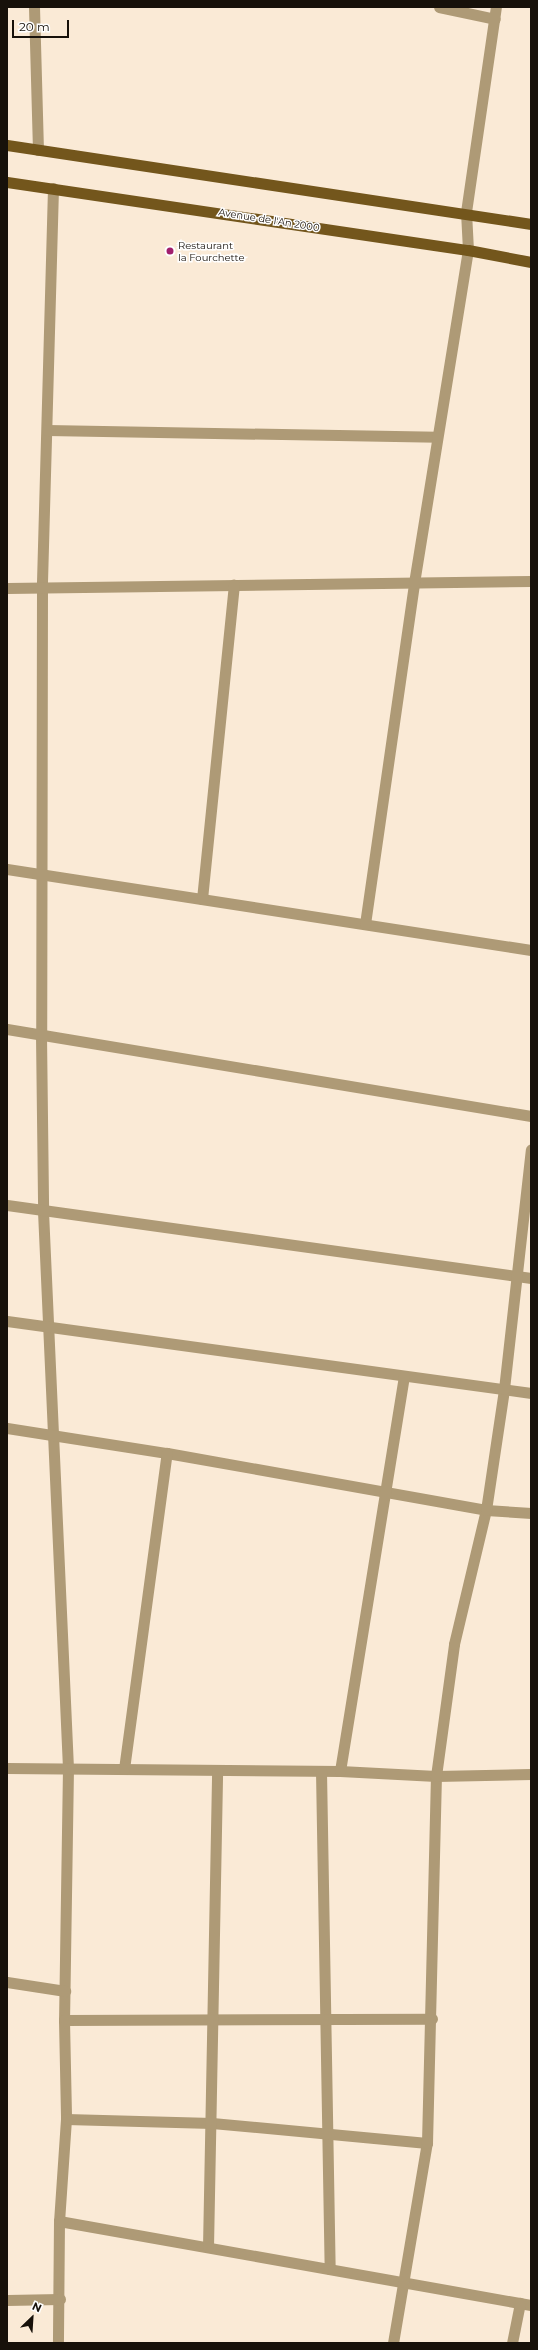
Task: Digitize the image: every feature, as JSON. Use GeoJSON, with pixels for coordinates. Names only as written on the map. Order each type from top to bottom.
{"type":"FeatureCollection","features":[{"type":"Feature","properties":{"kind":"main road"},"geometry":{"type":"LineString","coordinates":[[7,145],[466,212],[531,224]]}},
{"type":"Feature","properties":{"kind":"main road","name":"Avenue de l'An 2000"},"geometry":{"type":"LineString","coordinates":[[7,182],[468,250],[531,262]]}},
{"type":"Feature","properties":{"kind":"street"},"geometry":{"type":"LineString","coordinates":[[34,7],[38,150]]}},
{"type":"Feature","properties":{"kind":"street"},"geometry":{"type":"LineString","coordinates":[[440,7],[495,19]]}},
{"type":"Feature","properties":{"kind":"street"},"geometry":{"type":"LineString","coordinates":[[365,924],[414,583],[468,250],[466,212],[496,7]]}},
{"type":"Feature","properties":{"kind":"street"},"geometry":{"type":"LineString","coordinates":[[53,188],[42,587],[41,1035],[43,1211],[68,1768],[64,2020],[66,2119],[59,2221],[60,2299],[58,2343]]}},
{"type":"Feature","properties":{"kind":"street"},"geometry":{"type":"LineString","coordinates":[[47,430],[437,437]]}},
{"type":"Feature","properties":{"kind":"street"},"geometry":{"type":"LineString","coordinates":[[7,588],[531,582]]}},
{"type":"Feature","properties":{"kind":"street"},"geometry":{"type":"LineString","coordinates":[[202,899],[234,585]]}},
{"type":"Feature","properties":{"kind":"street"},"geometry":{"type":"LineString","coordinates":[[7,869],[531,950]]}},
{"type":"Feature","properties":{"kind":"street"},"geometry":{"type":"LineString","coordinates":[[7,1029],[531,1116]]}},
{"type":"Feature","properties":{"kind":"street"},"geometry":{"type":"LineString","coordinates":[[393,2343],[402,2283],[427,2144],[432,2019],[436,1776],[454,1644],[486,1510],[504,1389],[531,1150]]}},
{"type":"Feature","properties":{"kind":"street"},"geometry":{"type":"LineString","coordinates":[[7,1205],[531,1278]]}},
{"type":"Feature","properties":{"kind":"street"},"geometry":{"type":"LineString","coordinates":[[7,1321],[531,1393]]}},
{"type":"Feature","properties":{"kind":"street"},"geometry":{"type":"LineString","coordinates":[[340,1771],[404,1376]]}},
{"type":"Feature","properties":{"kind":"street"},"geometry":{"type":"LineString","coordinates":[[7,1428],[167,1453],[486,1510],[531,1513]]}},
{"type":"Feature","properties":{"kind":"street"},"geometry":{"type":"LineString","coordinates":[[124,1769],[167,1453]]}},
{"type":"Feature","properties":{"kind":"street"},"geometry":{"type":"LineString","coordinates":[[7,1768],[340,1771],[436,1776],[531,1774]]}},
{"type":"Feature","properties":{"kind":"street"},"geometry":{"type":"LineString","coordinates":[[208,2247],[214,2020],[217,1770]]}},
{"type":"Feature","properties":{"kind":"street"},"geometry":{"type":"LineString","coordinates":[[321,1771],[327,2020],[330,2269]]}},
{"type":"Feature","properties":{"kind":"street"},"geometry":{"type":"LineString","coordinates":[[7,1982],[65,1991]]}},
{"type":"Feature","properties":{"kind":"street"},"geometry":{"type":"LineString","coordinates":[[64,2020],[432,2019]]}},
{"type":"Feature","properties":{"kind":"street"},"geometry":{"type":"LineString","coordinates":[[66,2119],[212,2123],[328,2133],[427,2144]]}},
{"type":"Feature","properties":{"kind":"street"},"geometry":{"type":"LineString","coordinates":[[59,2221],[531,2305]]}},
{"type":"Feature","properties":{"kind":"street"},"geometry":{"type":"LineString","coordinates":[[7,2300],[60,2299]]}},
{"type":"Feature","properties":{"kind":"street"},"geometry":{"type":"LineString","coordinates":[[512,2343],[520,2303]]}},
{"type":"Feature","properties":{"kind":"place","name":"Restaurant la Fourchette"},"geometry":{"type":"Point","coordinates":[170,251]}}]}
